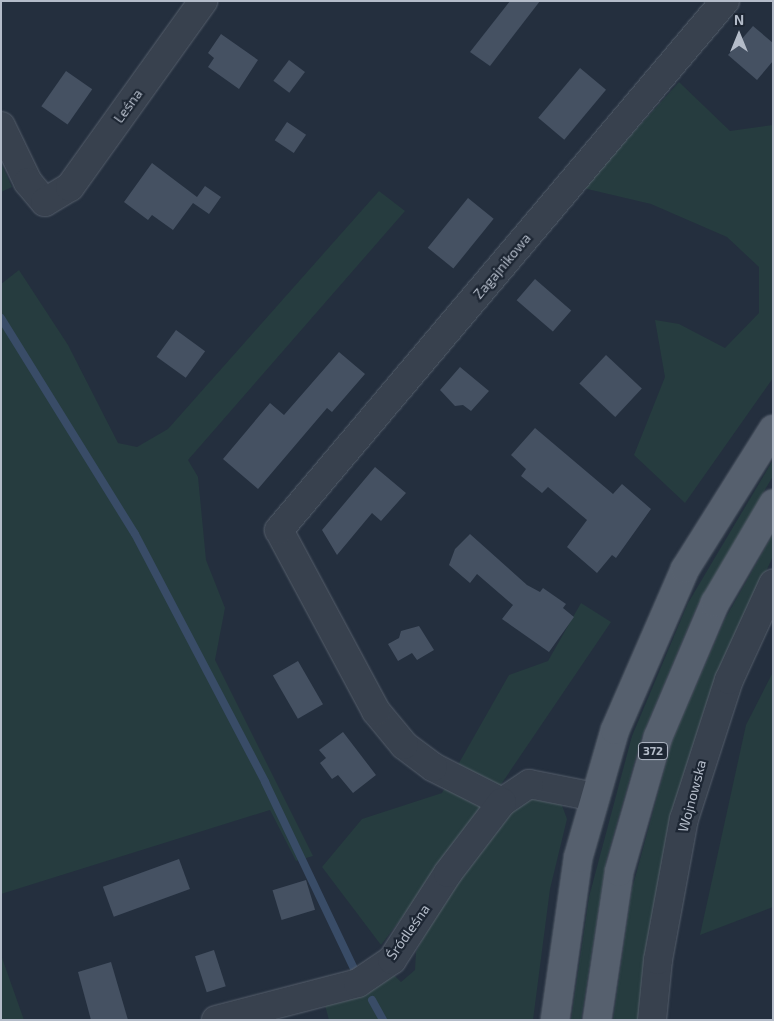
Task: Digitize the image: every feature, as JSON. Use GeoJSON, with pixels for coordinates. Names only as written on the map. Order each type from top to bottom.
{"type":"FeatureCollection","features":[{"type":"Feature","properties":{"kind":"main road"},"geometry":{"type":"LineString","coordinates":[[555,1020],[566,923],[595,797],[638,672],[685,569],[773,429]]}},
{"type":"Feature","properties":{"kind":"main road","name":"372"},"geometry":{"type":"LineString","coordinates":[[597,1020],[619,872],[658,736],[715,603],[773,504]]}},
{"type":"Feature","properties":{"kind":"street","name":"Leśna"},"geometry":{"type":"LineString","coordinates":[[1,126],[28,182],[46,202],[70,187],[203,1]]}},
{"type":"Feature","properties":{"kind":"street","name":"Zagajnikowa"},"geometry":{"type":"LineString","coordinates":[[502,802],[433,767],[404,745],[376,711],[279,530],[724,1]]}},
{"type":"Feature","properties":{"kind":"street","name":"Wojnowska"},"geometry":{"type":"LineString","coordinates":[[652,1020],[659,950],[684,819],[729,680],[773,584]]}},
{"type":"Feature","properties":{"kind":"street","name":"Śródleśna"},"geometry":{"type":"LineString","coordinates":[[216,1020],[358,983],[392,960],[448,873],[502,802],[529,784],[595,797]]}},
{"type":"Feature","properties":{"kind":"green space"},"geometry":{"type":"Polygon","coordinates":[[[679,82],[730,131],[773,125],[773,378],[685,503],[634,455],[665,377],[655,320],[679,324],[725,348],[759,313],[759,267],[727,237],[651,204],[583,188],[679,82]]]}},
{"type":"Feature","properties":{"kind":"green space"},"geometry":{"type":"Polygon","coordinates":[[[1,163],[12,187],[1,192],[1,163]]]}},
{"type":"Feature","properties":{"kind":"green space"},"geometry":{"type":"Polygon","coordinates":[[[379,191],[405,211],[188,460],[198,477],[206,560],[225,608],[215,660],[313,856],[296,861],[270,810],[1,894],[1,284],[19,270],[68,345],[118,443],[137,447],[168,429],[379,191]]]}},
{"type":"Feature","properties":{"kind":"green space"},"geometry":{"type":"Polygon","coordinates":[[[773,460],[773,476],[697,606],[642,736],[606,861],[581,1020],[571,1020],[589,897],[632,736],[688,603],[773,460]]]}},
{"type":"Feature","properties":{"kind":"green space"},"geometry":{"type":"Polygon","coordinates":[[[773,534],[773,556],[704,711],[676,802],[651,924],[640,1020],[613,1020],[632,889],[672,742],[725,619],[773,534]]]}},
{"type":"Feature","properties":{"kind":"green space"},"geometry":{"type":"Polygon","coordinates":[[[581,603],[611,622],[483,811],[381,945],[322,867],[362,819],[442,793],[509,675],[548,661],[581,603]]]}},
{"type":"Feature","properties":{"kind":"green space"},"geometry":{"type":"Polygon","coordinates":[[[773,672],[773,907],[700,935],[746,725],[773,672]]]}},
{"type":"Feature","properties":{"kind":"green space"},"geometry":{"type":"Polygon","coordinates":[[[526,799],[560,800],[567,819],[550,889],[533,1020],[329,1020],[325,1005],[392,973],[401,982],[415,970],[416,952],[452,883],[492,831],[526,799]]]}},
{"type":"Feature","properties":{"kind":"green space"},"geometry":{"type":"Polygon","coordinates":[[[1,955],[24,1020],[1,1020],[1,955]]]}},
{"type":"Feature","properties":{"kind":"building"},"geometry":{"type":"Polygon","coordinates":[[[510,1],[540,1],[490,66],[470,52],[510,1]]]}},
{"type":"Feature","properties":{"kind":"building"},"geometry":{"type":"Polygon","coordinates":[[[753,26],[773,43],[773,61],[757,80],[728,55],[753,26]]]}},
{"type":"Feature","properties":{"kind":"building"},"geometry":{"type":"Polygon","coordinates":[[[221,34],[258,60],[239,89],[208,67],[214,58],[208,53],[221,34]]]}},
{"type":"Feature","properties":{"kind":"building"},"geometry":{"type":"Polygon","coordinates":[[[289,60],[305,72],[289,93],[273,81],[289,60]]]}},
{"type":"Feature","properties":{"kind":"building"},"geometry":{"type":"Polygon","coordinates":[[[580,68],[606,90],[564,140],[538,118],[580,68]]]}},
{"type":"Feature","properties":{"kind":"building"},"geometry":{"type":"Polygon","coordinates":[[[66,71],[92,89],[68,125],[41,106],[66,71]]]}},
{"type":"Feature","properties":{"kind":"building"},"geometry":{"type":"Polygon","coordinates":[[[287,122],[306,135],[294,153],[275,140],[287,122]]]}},
{"type":"Feature","properties":{"kind":"building"},"geometry":{"type":"Polygon","coordinates":[[[152,163],[197,197],[205,186],[221,197],[209,214],[193,203],[173,230],[152,215],[148,220],[124,202],[152,163]]]}},
{"type":"Feature","properties":{"kind":"building"},"geometry":{"type":"Polygon","coordinates":[[[468,198],[494,219],[453,269],[428,248],[468,198]]]}},
{"type":"Feature","properties":{"kind":"building"},"geometry":{"type":"Polygon","coordinates":[[[535,279],[571,310],[553,332],[517,300],[535,279]]]}},
{"type":"Feature","properties":{"kind":"building"},"geometry":{"type":"Polygon","coordinates":[[[176,330],[205,351],[186,378],[157,357],[176,330]]]}},
{"type":"Feature","properties":{"kind":"building"},"geometry":{"type":"Polygon","coordinates":[[[339,352],[365,374],[332,412],[327,408],[258,489],[223,459],[270,403],[284,415],[339,352]]]}},
{"type":"Feature","properties":{"kind":"building"},"geometry":{"type":"Polygon","coordinates":[[[606,355],[642,388],[615,417],[579,384],[606,355]]]}},
{"type":"Feature","properties":{"kind":"building"},"geometry":{"type":"Polygon","coordinates":[[[460,367],[489,391],[471,411],[463,405],[455,406],[440,390],[460,367]]]}},
{"type":"Feature","properties":{"kind":"building"},"geometry":{"type":"Polygon","coordinates":[[[535,428],[613,494],[622,484],[651,509],[616,558],[612,555],[597,573],[567,547],[587,520],[548,487],[542,493],[521,476],[526,469],[511,455],[535,428]]]}},
{"type":"Feature","properties":{"kind":"building"},"geometry":{"type":"Polygon","coordinates":[[[375,467],[406,493],[381,521],[372,513],[337,555],[322,530],[375,467]]]}},
{"type":"Feature","properties":{"kind":"building"},"geometry":{"type":"Polygon","coordinates":[[[470,534],[527,585],[540,592],[543,588],[566,604],[563,608],[574,617],[549,652],[502,619],[513,605],[477,574],[470,583],[449,565],[455,549],[470,534]]]}},
{"type":"Feature","properties":{"kind":"building"},"geometry":{"type":"Polygon","coordinates":[[[419,626],[434,650],[417,660],[412,653],[398,661],[388,644],[399,638],[401,631],[419,626]]]}},
{"type":"Feature","properties":{"kind":"building"},"geometry":{"type":"Polygon","coordinates":[[[298,661],[323,704],[298,719],[273,676],[298,661]]]}},
{"type":"Feature","properties":{"kind":"building"},"geometry":{"type":"Polygon","coordinates":[[[343,732],[376,775],[353,793],[338,775],[332,779],[320,763],[326,758],[319,750],[343,732]]]}},
{"type":"Feature","properties":{"kind":"building"},"geometry":{"type":"Polygon","coordinates":[[[179,859],[190,889],[114,917],[103,887],[179,859]]]}},
{"type":"Feature","properties":{"kind":"building"},"geometry":{"type":"Polygon","coordinates":[[[306,880],[315,910],[282,920],[273,890],[306,880]]]}},
{"type":"Feature","properties":{"kind":"building"},"geometry":{"type":"Polygon","coordinates":[[[214,950],[226,986],[207,992],[195,956],[214,950]]]}},
{"type":"Feature","properties":{"kind":"building"},"geometry":{"type":"Polygon","coordinates":[[[111,962],[128,1020],[91,1020],[78,972],[111,962]]]}},
{"type":"Feature","properties":{"kind":"waterway"},"geometry":{"type":"LineString","coordinates":[[1,318],[135,534],[265,782],[356,973]]}},
{"type":"Feature","properties":{"kind":"waterway"},"geometry":{"type":"LineString","coordinates":[[372,1000],[383,1020]]}}]}
